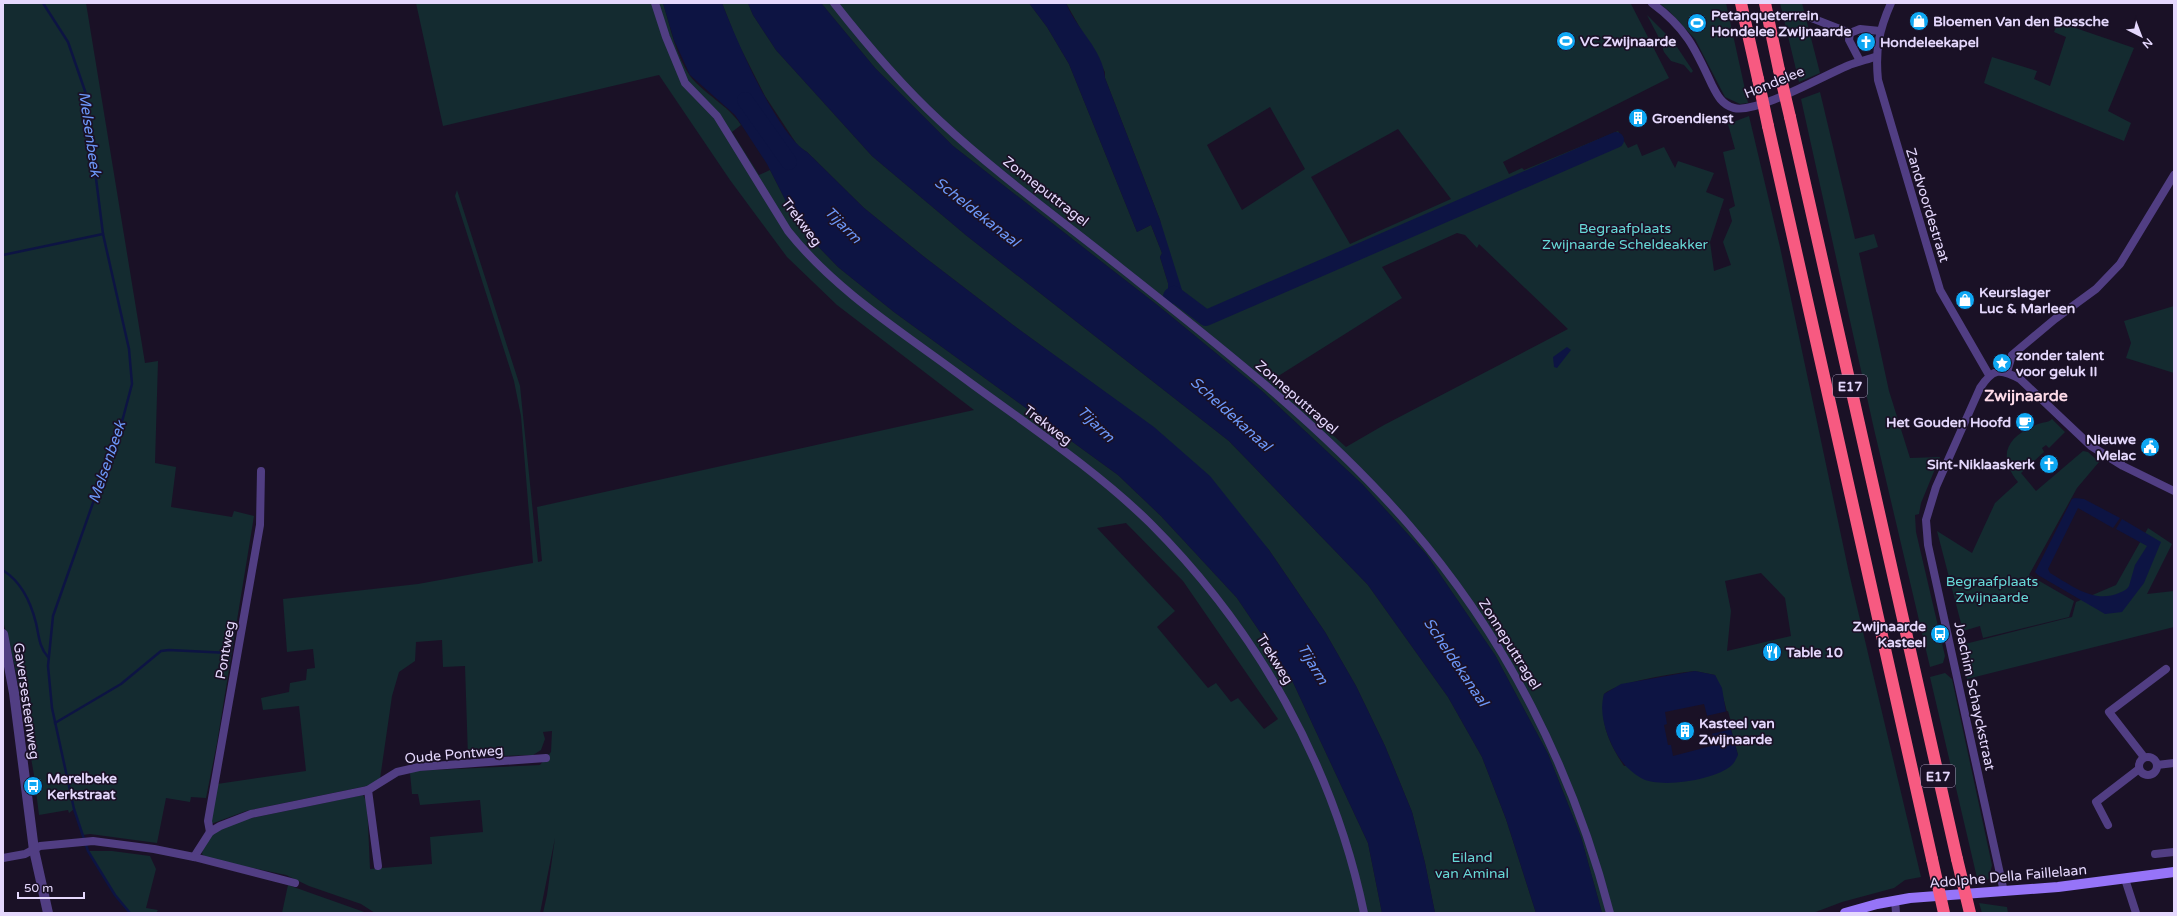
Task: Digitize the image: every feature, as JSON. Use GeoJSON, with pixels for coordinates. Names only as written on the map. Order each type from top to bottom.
{"type":"FeatureCollection","features":[{"type":"Feature","properties":{"kind":"highway","name":"E17"},"geometry":{"type":"LineString","coordinates":[[1741,3],[1944,913]]}},
{"type":"Feature","properties":{"kind":"highway","name":"E17"},"geometry":{"type":"LineString","coordinates":[[1765,3],[1910,655],[1970,913]]}},
{"type":"Feature","properties":{"kind":"main road","name":"Adolphe Della Faillelaan"},"geometry":{"type":"LineString","coordinates":[[1845,913],[1895,900],[2004,892],[2125,879],[2174,872]]}},
{"type":"Feature","properties":{"kind":"street","name":"Trekweg"},"geometry":{"type":"LineString","coordinates":[[655,3],[666,37],[685,83],[717,116],[774,209],[800,245],[815,261],[864,303],[1043,436],[1126,502],[1177,552],[1223,606],[1261,661],[1306,740],[1341,828],[1354,867],[1364,913]]}},
{"type":"Feature","properties":{"kind":"street","name":"Zonneputtragel"},"geometry":{"type":"LineString","coordinates":[[834,3],[888,69],[944,125],[1286,402],[1350,462],[1408,524],[1467,600],[1497,645],[1531,702],[1554,751],[1581,815],[1610,913]]}},
{"type":"Feature","properties":{"kind":"street","name":"Hondelee"},"geometry":{"type":"LineString","coordinates":[[1652,3],[1675,22],[1688,37],[1696,49],[1718,96],[1725,104],[1734,108],[1748,109],[1860,61],[1876,57]]}},
{"type":"Feature","properties":{"kind":"street","name":"Zandvoordestraat"},"geometry":{"type":"LineString","coordinates":[[1891,3],[1880,31],[1876,57],[1878,80],[1884,104],[1940,290],[1989,375]]}},
{"type":"Feature","properties":{"kind":"street"},"geometry":{"type":"LineString","coordinates":[[1809,16],[1850,33],[1860,29],[1880,31]]}},
{"type":"Feature","properties":{"kind":"street"},"geometry":{"type":"LineString","coordinates":[[1850,33],[1849,40],[1860,61]]}},
{"type":"Feature","properties":{"kind":"street"},"geometry":{"type":"LineString","coordinates":[[2007,372],[2012,355],[2055,319],[2096,289],[2120,264],[2174,174]]}},
{"type":"Feature","properties":{"kind":"street"},"geometry":{"type":"LineString","coordinates":[[1989,375],[1995,372],[2007,372],[2020,379],[2091,446],[2123,466],[2174,491]]}},
{"type":"Feature","properties":{"kind":"street","name":"Joachim Schayckstraat"},"geometry":{"type":"LineString","coordinates":[[1989,375],[1980,388],[1936,487],[1927,514],[1926,533],[2004,892]]}},
{"type":"Feature","properties":{"kind":"street","name":"Pontweg"},"geometry":{"type":"LineString","coordinates":[[210,832],[208,821],[260,524],[261,471]]}},
{"type":"Feature","properties":{"kind":"street","name":"Gaversesteenweg"},"geometry":{"type":"LineString","coordinates":[[3,634],[14,693],[34,850],[48,913]]}},
{"type":"Feature","properties":{"kind":"street"},"geometry":{"type":"LineString","coordinates":[[2144,757],[2110,712],[2166,669]]}},
{"type":"Feature","properties":{"kind":"street"},"geometry":{"type":"LineString","coordinates":[[2144,757],[2152,757],[2158,765]]}},
{"type":"Feature","properties":{"kind":"street"},"geometry":{"type":"LineString","coordinates":[[2144,757],[2139,763],[2139,769],[2143,774],[2149,775],[2156,772],[2158,765]]}},
{"type":"Feature","properties":{"kind":"street","name":"Oude Pontweg"},"geometry":{"type":"LineString","coordinates":[[368,790],[397,772],[419,767],[546,758]]}},
{"type":"Feature","properties":{"kind":"street"},"geometry":{"type":"LineString","coordinates":[[2158,765],[2174,763]]}},
{"type":"Feature","properties":{"kind":"street"},"geometry":{"type":"LineString","coordinates":[[2108,825],[2096,802],[2139,769]]}},
{"type":"Feature","properties":{"kind":"street"},"geometry":{"type":"LineString","coordinates":[[194,857],[210,832],[220,826],[251,814],[368,790],[378,866]]}},
{"type":"Feature","properties":{"kind":"street"},"geometry":{"type":"LineString","coordinates":[[3,858],[34,850],[40,846],[93,841],[154,849],[194,857],[296,883]]}},
{"type":"Feature","properties":{"kind":"street"},"geometry":{"type":"LineString","coordinates":[[2155,854],[2174,852]]}},
{"type":"Feature","properties":{"kind":"street"},"geometry":{"type":"LineString","coordinates":[[2125,879],[2136,913]]}},
{"type":"Feature","properties":{"kind":"street"},"geometry":{"type":"LineString","coordinates":[[1895,900],[1896,913]]}},
{"type":"Feature","properties":{"kind":"green space"},"geometry":{"type":"Polygon","coordinates":[[[3,3],[86,3],[145,363],[158,361],[155,463],[176,467],[171,507],[232,517],[234,511],[254,516],[217,743],[206,798],[191,797],[190,802],[166,798],[157,843],[90,834],[82,835],[74,809],[69,813],[68,810],[39,815],[34,775],[15,667],[3,621],[3,3]]]}},
{"type":"Feature","properties":{"kind":"green space"},"geometry":{"type":"Polygon","coordinates":[[[416,3],[663,3],[677,50],[690,76],[702,89],[736,118],[741,125],[732,132],[759,175],[770,170],[793,215],[811,239],[838,267],[894,312],[1118,475],[1161,516],[1237,598],[1291,678],[1368,843],[1382,913],[543,913],[555,838],[540,913],[375,913],[361,904],[309,886],[286,875],[206,858],[202,854],[203,849],[213,833],[242,820],[363,795],[367,802],[370,869],[432,864],[430,837],[483,832],[480,800],[420,805],[418,794],[412,794],[410,773],[412,771],[540,765],[551,752],[552,731],[543,732],[545,739],[541,750],[533,755],[468,757],[465,666],[443,667],[442,640],[416,642],[415,661],[399,672],[392,696],[380,779],[367,786],[246,811],[211,824],[217,784],[306,771],[299,706],[263,710],[261,698],[289,692],[290,683],[306,680],[307,669],[315,668],[313,649],[287,652],[283,599],[418,584],[533,563],[521,416],[514,381],[455,196],[457,190],[520,386],[538,562],[542,561],[537,507],[974,410],[837,305],[787,257],[730,180],[659,75],[443,126],[416,3]],[[1126,523],[1097,528],[1175,611],[1157,627],[1208,688],[1216,683],[1231,702],[1238,698],[1264,729],[1278,719],[1183,581],[1126,523]]]}},
{"type":"Feature","properties":{"kind":"green space","name":"Eiland van Aminal"},"geometry":{"type":"Polygon","coordinates":[[[722,3],[748,3],[753,15],[776,50],[872,156],[967,236],[1229,441],[1368,585],[1448,697],[1482,757],[1506,819],[1536,913],[1435,913],[1425,863],[1412,812],[1385,746],[1356,686],[1325,632],[1269,550],[1154,428],[1013,325],[923,256],[864,208],[807,152],[798,146],[765,96],[737,41],[722,3]]]}},
{"type":"Feature","properties":{"kind":"green space","name":"Begraafplaats Zwijnaarde Scheldeakker"},"geometry":{"type":"Polygon","coordinates":[[[821,3],[1029,3],[1047,27],[1069,64],[1137,232],[1151,225],[1162,253],[1160,257],[1168,283],[1168,289],[1174,293],[1160,220],[1105,78],[1105,72],[1066,3],[1631,4],[1669,78],[1503,162],[1509,174],[1522,168],[1524,170],[1618,131],[1628,148],[1637,144],[1642,156],[1664,147],[1675,168],[1678,161],[1714,173],[1706,192],[1724,199],[1710,242],[1714,271],[1731,265],[1723,242],[1732,221],[1729,209],[1735,206],[1723,152],[1735,149],[1728,124],[1749,116],[1780,247],[1849,573],[1921,877],[1905,880],[1894,888],[1842,902],[1813,913],[1602,913],[1581,837],[1548,754],[1495,655],[1426,554],[1362,484],[1262,391],[1161,308],[953,146],[875,68],[821,3]],[[1270,107],[1207,145],[1242,210],[1305,169],[1270,107]],[[1398,129],[1311,177],[1350,244],[1451,199],[1398,129]],[[1457,233],[1382,267],[1402,298],[1272,380],[1346,447],[1384,425],[1568,329],[1479,244],[1477,248],[1465,235],[1457,233]],[[1761,573],[1725,581],[1731,611],[1727,651],[1791,636],[1785,598],[1761,573]],[[1695,671],[1633,682],[1604,694],[1603,714],[1606,732],[1624,766],[1738,755],[1725,704],[1715,675],[1695,671]]]}},
{"type":"Feature","properties":{"kind":"green space"},"geometry":{"type":"Polygon","coordinates":[[[1659,3],[1726,3],[1748,103],[1740,104],[1725,97],[1695,39],[1669,11],[1659,3]]]}},
{"type":"Feature","properties":{"kind":"green space"},"geometry":{"type":"Polygon","coordinates":[[[1780,3],[1802,3],[1820,73],[1799,82],[1780,3]]]}},
{"type":"Feature","properties":{"kind":"green space"},"geometry":{"type":"Polygon","coordinates":[[[1647,15],[1673,41],[1693,71],[1691,73],[1684,65],[1671,61],[1664,52],[1658,36],[1647,15]]]}},
{"type":"Feature","properties":{"kind":"green space"},"geometry":{"type":"Polygon","coordinates":[[[2058,22],[2134,48],[2108,111],[2131,123],[2124,141],[1984,83],[1992,57],[2037,71],[2034,79],[2050,86],[2066,37],[2054,32],[2058,22]]]}},
{"type":"Feature","properties":{"kind":"green space"},"geometry":{"type":"Polygon","coordinates":[[[1860,34],[1871,37],[1871,44],[1864,52],[1856,39],[1860,34]]]}},
{"type":"Feature","properties":{"kind":"green space"},"geometry":{"type":"Polygon","coordinates":[[[1820,92],[1855,239],[1874,234],[1878,247],[1859,253],[1889,391],[1910,458],[1940,457],[1921,503],[1919,514],[1915,515],[1916,532],[1945,656],[1943,663],[1930,667],[1874,429],[1801,99],[1820,92]]]}},
{"type":"Feature","properties":{"kind":"green space"},"geometry":{"type":"Polygon","coordinates":[[[2174,306],[2174,373],[2126,358],[2131,343],[2124,321],[2174,306]]]}},
{"type":"Feature","properties":{"kind":"green space","name":"Begraafplaats Zwijnaarde"},"geometry":{"type":"Polygon","coordinates":[[[2052,419],[2065,432],[2049,448],[2046,445],[2042,448],[2044,452],[2021,473],[2036,491],[2083,451],[2088,452],[2099,462],[2077,488],[2029,575],[2074,601],[2069,617],[1983,638],[1980,626],[1963,631],[1937,531],[1972,553],[1995,503],[2018,482],[2011,472],[2008,463],[2008,447],[2019,434],[2038,424],[2052,419]]]}},
{"type":"Feature","properties":{"kind":"green space"},"geometry":{"type":"Polygon","coordinates":[[[2148,528],[2172,544],[2147,594],[2174,591],[2174,627],[1967,679],[1963,653],[1965,644],[2072,617],[2076,602],[2116,585],[2148,528]]]}},
{"type":"Feature","properties":{"kind":"green space"},"geometry":{"type":"Polygon","coordinates":[[[1945,673],[1952,679],[1992,865],[1989,879],[1978,882],[1930,677],[1945,673]]]}},
{"type":"Feature","properties":{"kind":"green space"},"geometry":{"type":"Polygon","coordinates":[[[88,851],[112,851],[150,856],[156,869],[146,908],[158,910],[156,913],[130,913],[115,895],[88,851]]]}},
{"type":"Feature","properties":{"kind":"green space"},"geometry":{"type":"Polygon","coordinates":[[[288,885],[367,913],[282,913],[288,885]]]}},
{"type":"Feature","properties":{"kind":"green space"},"geometry":{"type":"Polygon","coordinates":[[[1979,903],[2007,907],[2008,913],[1982,913],[1979,903]]]}},
{"type":"Feature","properties":{"kind":"water"},"geometry":{"type":"Polygon","coordinates":[[[663,3],[722,3],[758,84],[770,106],[795,142],[864,208],[923,256],[1013,325],[1154,427],[1210,476],[1269,550],[1325,632],[1356,686],[1385,746],[1412,812],[1425,863],[1435,913],[1382,913],[1368,843],[1291,678],[1237,598],[1161,516],[1118,475],[894,312],[838,267],[811,239],[793,215],[767,164],[735,115],[690,75],[674,40],[663,3]],[[755,111],[755,115],[776,145],[776,141],[755,111]]]}},
{"type":"Feature","properties":{"kind":"water","name":"Scheldekanaal"},"geometry":{"type":"Polygon","coordinates":[[[748,3],[821,3],[875,68],[953,146],[1161,308],[1262,391],[1362,484],[1426,554],[1495,655],[1548,754],[1581,837],[1602,913],[1536,913],[1506,819],[1482,757],[1448,697],[1368,585],[1229,441],[967,236],[872,156],[776,50],[753,15],[748,3]]]}},
{"type":"Feature","properties":{"kind":"water"},"geometry":{"type":"Polygon","coordinates":[[[1029,3],[1066,3],[1076,22],[1094,48],[1103,68],[1105,78],[1160,220],[1182,290],[1174,294],[1168,289],[1168,283],[1160,257],[1162,253],[1151,225],[1137,232],[1069,64],[1047,27],[1029,3]]]}},
{"type":"Feature","properties":{"kind":"water"},"geometry":{"type":"Polygon","coordinates":[[[1567,347],[1571,350],[1557,368],[1554,367],[1553,357],[1567,347]]]}},
{"type":"Feature","properties":{"kind":"water"},"geometry":{"type":"Polygon","coordinates":[[[2072,499],[2084,499],[2120,518],[2113,528],[2078,508],[2048,569],[2050,573],[2074,588],[2092,595],[2110,596],[2125,590],[2129,586],[2135,565],[2147,546],[2116,529],[2122,519],[2161,542],[2144,583],[2122,612],[2105,614],[2035,572],[2072,499]]]}},
{"type":"Feature","properties":{"kind":"water"},"geometry":{"type":"Polygon","coordinates":[[[1695,671],[1715,675],[1722,688],[1726,712],[1738,755],[1734,763],[1714,775],[1701,779],[1674,783],[1650,781],[1635,774],[1625,765],[1614,749],[1603,721],[1602,705],[1604,694],[1621,684],[1695,671]],[[1704,704],[1665,712],[1667,724],[1664,725],[1668,745],[1671,745],[1673,756],[1715,745],[1704,704]]]}},
{"type":"Feature","properties":{"kind":"pier"},"geometry":{"type":"Polygon","coordinates":[[[1728,711],[1733,729],[1711,734],[1706,716],[1728,711]]]}},
{"type":"Feature","properties":{"kind":"waterway","name":"Melsenbeek"},"geometry":{"type":"LineString","coordinates":[[43,3],[68,42],[85,91],[103,234],[129,349],[132,384],[123,418],[53,616],[48,666],[52,708],[74,809],[88,851],[115,895],[130,913]]}},
{"type":"Feature","properties":{"kind":"waterway","name":"Tijarm"},"geometry":{"type":"LineString","coordinates":[[745,100],[789,162]]}},
{"type":"Feature","properties":{"kind":"waterway"},"geometry":{"type":"LineString","coordinates":[[1171,296],[1174,294],[1206,318],[1616,140]]}},
{"type":"Feature","properties":{"kind":"waterway"},"geometry":{"type":"LineString","coordinates":[[3,255],[103,234]]}},
{"type":"Feature","properties":{"kind":"waterway"},"geometry":{"type":"LineString","coordinates":[[4,571],[20,587],[28,601],[34,615],[41,645],[48,657]]}},
{"type":"Feature","properties":{"kind":"waterway"},"geometry":{"type":"LineString","coordinates":[[55,723],[121,684],[161,651],[169,650],[229,653]]}},
{"type":"Feature","properties":{"kind":"place","name":"Bloemen Van den Bossche"},"geometry":{"type":"Point","coordinates":[1919,21]}},
{"type":"Feature","properties":{"kind":"place","name":"Petanqueterrein Hondelee Zwijnaarde"},"geometry":{"type":"Point","coordinates":[1697,23]}},
{"type":"Feature","properties":{"kind":"place","name":"VC Zwijnaarde"},"geometry":{"type":"Point","coordinates":[1566,41]}},
{"type":"Feature","properties":{"kind":"place","name":"Hondeleekapel"},"geometry":{"type":"Point","coordinates":[1866,42]}},
{"type":"Feature","properties":{"kind":"place","name":"Groendienst"},"geometry":{"type":"Point","coordinates":[1638,118]}},
{"type":"Feature","properties":{"kind":"place","name":"Keurslager Luc & Marleen"},"geometry":{"type":"Point","coordinates":[1965,300]}},
{"type":"Feature","properties":{"kind":"place","name":"zonder talent voor geluk II"},"geometry":{"type":"Point","coordinates":[2002,363]}},
{"type":"Feature","properties":{"kind":"place","name":"Het Gouden Hoofd"},"geometry":{"type":"Point","coordinates":[2025,422]}},
{"type":"Feature","properties":{"kind":"place","name":"Nieuwe Melac"},"geometry":{"type":"Point","coordinates":[2150,447]}},
{"type":"Feature","properties":{"kind":"place","name":"Sint-Niklaaskerk"},"geometry":{"type":"Point","coordinates":[2049,464]}},
{"type":"Feature","properties":{"kind":"place","name":"Zwijnaarde Kasteel"},"geometry":{"type":"Point","coordinates":[1940,634]}},
{"type":"Feature","properties":{"kind":"place","name":"Table 10"},"geometry":{"type":"Point","coordinates":[1772,652]}},
{"type":"Feature","properties":{"kind":"place","name":"Kasteel van Zwijnaarde"},"geometry":{"type":"Point","coordinates":[1685,731]}},
{"type":"Feature","properties":{"kind":"place","name":"Merelbeke Kerkstraat"},"geometry":{"type":"Point","coordinates":[33,786]}},
{"type":"Feature","properties":{"kind":"district","name":"Zwijnaarde"},"geometry":{"type":"Point","coordinates":[2026,395]}}]}
